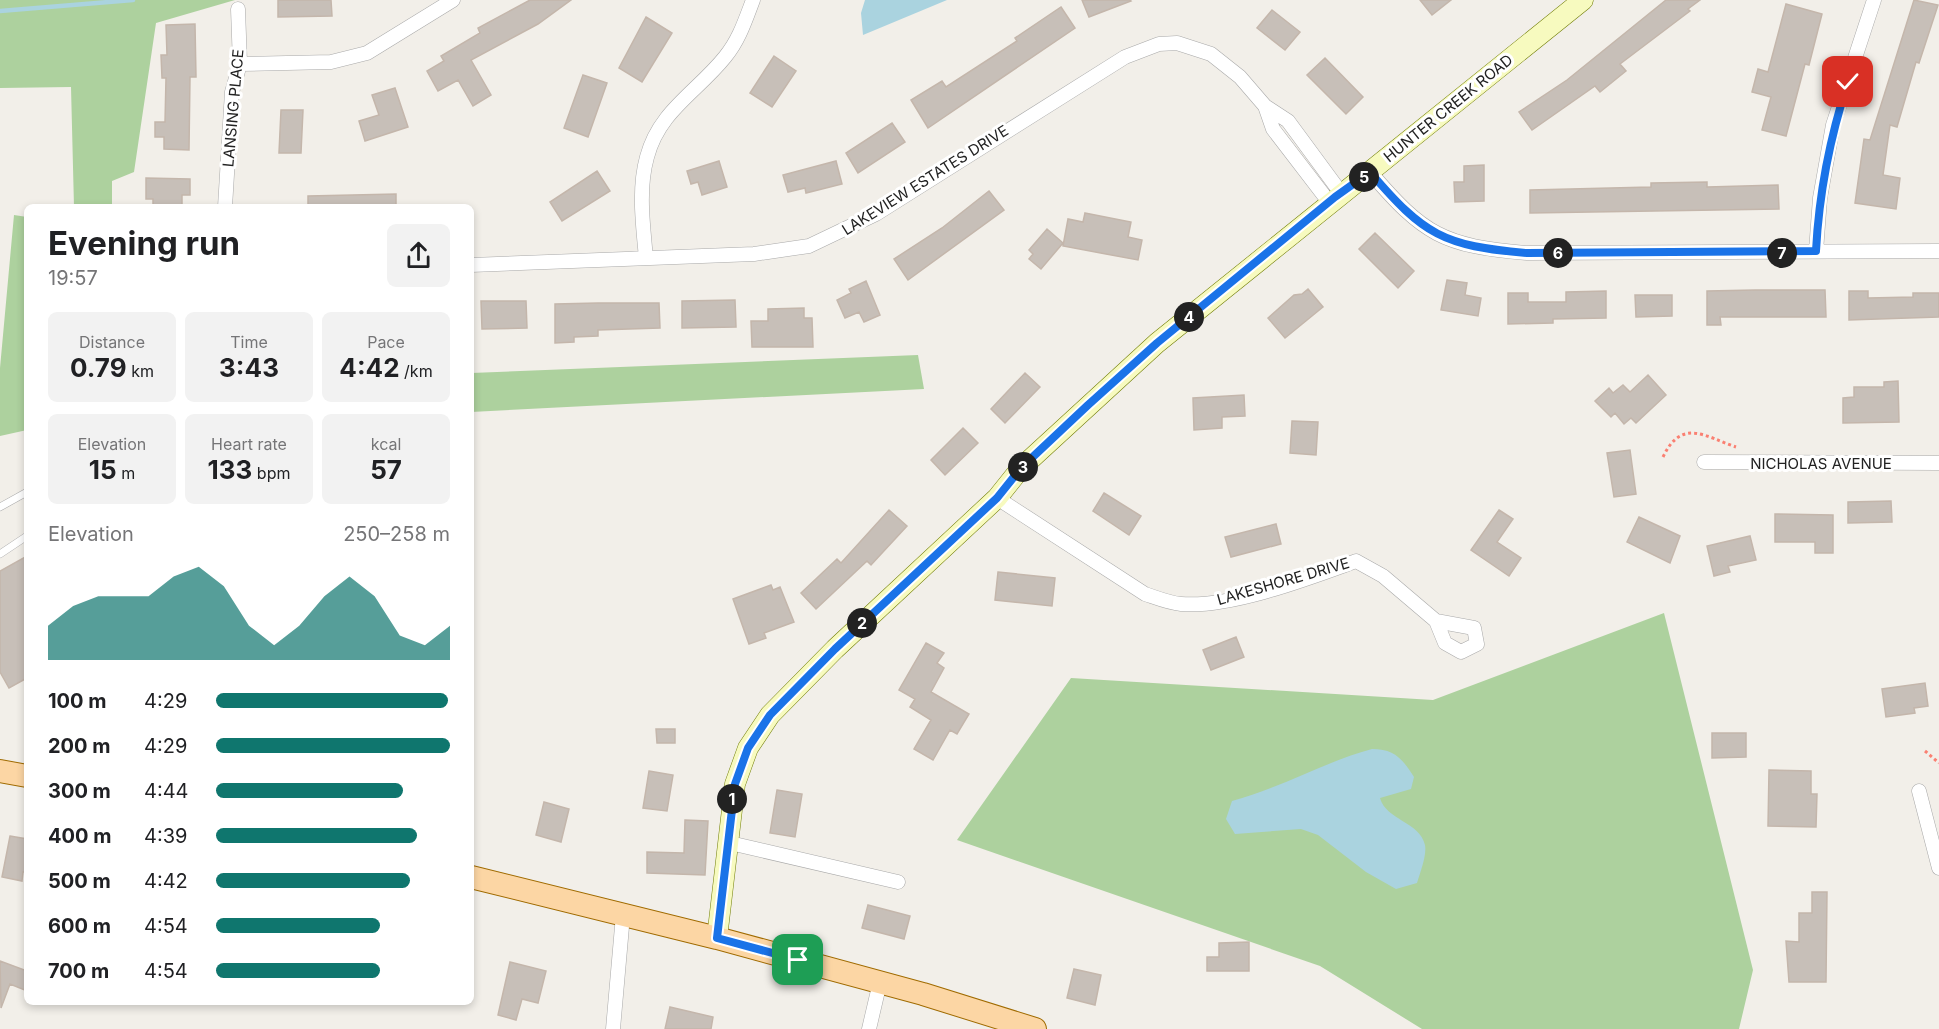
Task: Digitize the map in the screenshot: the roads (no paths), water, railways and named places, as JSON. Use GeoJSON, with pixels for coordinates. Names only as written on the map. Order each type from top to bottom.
{"type":"FeatureCollection","features":[{"type":"Feature","properties":{"kind":"main road","name":"HUNTER CREEK ROAD"},"geometry":{"type":"LineString","coordinates":[[717,938],[730,843],[735,784],[748,748],[764,723],[835,649],[997,498],[1021,468],[1148,351],[1582,0]]}},
{"type":"Feature","properties":{"kind":"main road"},"geometry":{"type":"LineString","coordinates":[[0,771],[24,775]]}},
{"type":"Feature","properties":{"kind":"main road"},"geometry":{"type":"LineString","coordinates":[[474,878],[717,938],[880,982],[1035,1029]]}},
{"type":"Feature","properties":{"kind":"street"},"geometry":{"type":"LineString","coordinates":[[240,64],[313,63],[367,53],[453,0]]}},
{"type":"Feature","properties":{"kind":"street"},"geometry":{"type":"LineString","coordinates":[[646,258],[642,211],[644,177],[652,141],[670,110],[723,60],[734,45],[753,0]]}},
{"type":"Feature","properties":{"kind":"street"},"geometry":{"type":"LineString","coordinates":[[1816,251],[1820,198],[1833,126],[1874,0]]}},
{"type":"Feature","properties":{"kind":"street","name":"LANSING PLACE"},"geometry":{"type":"LineString","coordinates":[[225,204],[232,92],[240,64],[238,9]]}},
{"type":"Feature","properties":{"kind":"street","name":"LAKEVIEW ESTATES DRIVE"},"geometry":{"type":"LineString","coordinates":[[474,265],[754,254],[791,250],[826,240],[876,214],[1125,57],[1159,44],[1177,43],[1211,54],[1240,76],[1265,106],[1273,129],[1335,198]]}},
{"type":"Feature","properties":{"kind":"street"},"geometry":{"type":"LineString","coordinates":[[1370,172],[1421,226],[1454,242],[1490,250],[1527,253],[1939,251]]}},
{"type":"Feature","properties":{"kind":"street","name":"NICHOLAS AVENUE"},"geometry":{"type":"LineString","coordinates":[[1704,462],[1939,463]]}},
{"type":"Feature","properties":{"kind":"street","name":"LAKESHORE DRIVE"},"geometry":{"type":"LineString","coordinates":[[997,498],[1145,594],[1162,600],[1199,604],[1235,598],[1356,561],[1383,576],[1436,621]]}},
{"type":"Feature","properties":{"kind":"street"},"geometry":{"type":"LineString","coordinates":[[1919,791],[1939,868]]}},
{"type":"Feature","properties":{"kind":"street"},"geometry":{"type":"LineString","coordinates":[[730,843],[898,882]]}},
{"type":"Feature","properties":{"kind":"street"},"geometry":{"type":"LineString","coordinates":[[614,1029],[623,915]]}},
{"type":"Feature","properties":{"kind":"street"},"geometry":{"type":"LineString","coordinates":[[870,1029],[880,982]]}},
{"type":"Feature","properties":{"kind":"lane"},"geometry":{"type":"LineString","coordinates":[[0,507],[24,494]]}},
{"type":"Feature","properties":{"kind":"lane"},"geometry":{"type":"LineString","coordinates":[[0,554],[24,538]]}},
{"type":"Feature","properties":{"kind":"water"},"geometry":{"type":"Polygon","coordinates":[[[865,0],[947,0],[863,35],[861,13],[865,0]]]}},
{"type":"Feature","properties":{"kind":"water"},"geometry":{"type":"Polygon","coordinates":[[[1372,749],[1380,749],[1397,756],[1414,777],[1411,789],[1380,798],[1389,811],[1422,837],[1425,854],[1417,883],[1396,889],[1366,872],[1318,835],[1301,829],[1235,834],[1226,819],[1232,801],[1372,749]]]}},
{"type":"Feature","properties":{"kind":"waterway"},"geometry":{"type":"LineString","coordinates":[[0,11],[133,0]]}}]}
